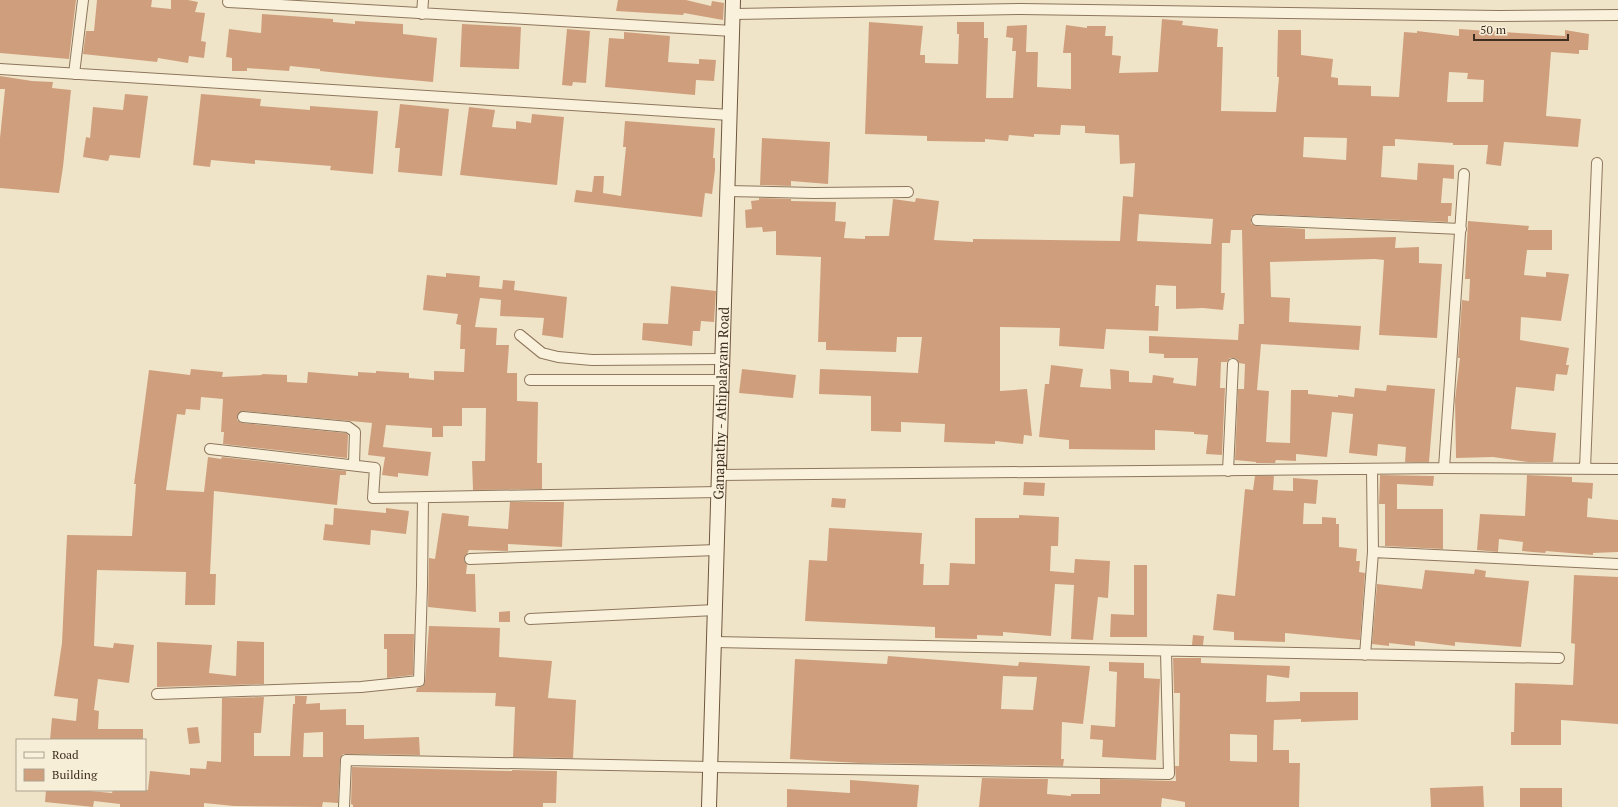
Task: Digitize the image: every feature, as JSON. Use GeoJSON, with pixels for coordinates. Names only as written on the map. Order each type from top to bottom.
{"type":"FeatureCollection","features":[{"type":"Feature","properties":{"kind":"main road","name":"Ganapathy - Athipalayam Road"},"geometry":{"type":"LineString","coordinates":[[709,807],[733,7]]}},
{"type":"Feature","properties":{"kind":"street"},"geometry":{"type":"LineString","coordinates":[[74,74],[83,0]]}},
{"type":"Feature","properties":{"kind":"street"},"geometry":{"type":"LineString","coordinates":[[422,14],[423,0]]}},
{"type":"Feature","properties":{"kind":"street"},"geometry":{"type":"LineString","coordinates":[[228,2],[733,31]]}},
{"type":"Feature","properties":{"kind":"street"},"geometry":{"type":"LineString","coordinates":[[733,7],[1020,9],[1499,16],[1618,14]]}},
{"type":"Feature","properties":{"kind":"street"},"geometry":{"type":"LineString","coordinates":[[0,69],[730,115]]}},
{"type":"Feature","properties":{"kind":"street"},"geometry":{"type":"LineString","coordinates":[[1585,469],[1597,163]]}},
{"type":"Feature","properties":{"kind":"street"},"geometry":{"type":"LineString","coordinates":[[1444,468],[1464,174]]}},
{"type":"Feature","properties":{"kind":"street"},"geometry":{"type":"LineString","coordinates":[[727,190],[814,193],[908,192]]}},
{"type":"Feature","properties":{"kind":"street"},"geometry":{"type":"LineString","coordinates":[[1257,220],[1461,229]]}},
{"type":"Feature","properties":{"kind":"street"},"geometry":{"type":"LineString","coordinates":[[520,335],[542,352],[558,357],[592,360],[722,359]]}},
{"type":"Feature","properties":{"kind":"street"},"geometry":{"type":"LineString","coordinates":[[1228,471],[1233,364]]}},
{"type":"Feature","properties":{"kind":"street"},"geometry":{"type":"LineString","coordinates":[[530,380],[722,380]]}},
{"type":"Feature","properties":{"kind":"street"},"geometry":{"type":"LineString","coordinates":[[243,417],[348,428],[355,432],[354,464]]}},
{"type":"Feature","properties":{"kind":"street"},"geometry":{"type":"LineString","coordinates":[[210,449],[354,464],[375,468],[373,498],[719,492]]}},
{"type":"Feature","properties":{"kind":"street"},"geometry":{"type":"LineString","coordinates":[[720,475],[1444,468],[1618,469]]}},
{"type":"Feature","properties":{"kind":"street"},"geometry":{"type":"LineString","coordinates":[[1365,655],[1373,552],[1372,469]]}},
{"type":"Feature","properties":{"kind":"street"},"geometry":{"type":"LineString","coordinates":[[157,694],[361,687],[419,681],[423,498]]}},
{"type":"Feature","properties":{"kind":"street"},"geometry":{"type":"LineString","coordinates":[[470,559],[717,550]]}},
{"type":"Feature","properties":{"kind":"street"},"geometry":{"type":"LineString","coordinates":[[1373,552],[1618,564]]}},
{"type":"Feature","properties":{"kind":"street"},"geometry":{"type":"LineString","coordinates":[[530,620],[715,610]]}},
{"type":"Feature","properties":{"kind":"street"},"geometry":{"type":"LineString","coordinates":[[715,642],[1559,658]]}},
{"type":"Feature","properties":{"kind":"street"},"geometry":{"type":"LineString","coordinates":[[344,807],[346,760],[711,768],[1168,774],[1166,651]]}},
{"type":"Feature","properties":{"kind":"building"},"geometry":{"type":"Polygon","coordinates":[[[0,0],[76,0],[69,59],[0,53],[0,0]]]}},
{"type":"Feature","properties":{"kind":"building"},"geometry":{"type":"Polygon","coordinates":[[[97,0],[152,0],[151,7],[171,9],[171,0],[188,0],[198,2],[195,12],[205,13],[201,41],[206,42],[204,58],[189,56],[188,63],[158,58],[157,62],[83,54],[86,31],[94,31],[97,0]]]}},
{"type":"Feature","properties":{"kind":"building"},"geometry":{"type":"Polygon","coordinates":[[[618,0],[686,0],[711,6],[712,1],[724,3],[723,20],[684,13],[683,15],[616,11],[618,0]]]}},
{"type":"Feature","properties":{"kind":"building"},"geometry":{"type":"Polygon","coordinates":[[[262,14],[333,19],[333,22],[355,24],[355,21],[403,24],[403,34],[437,38],[433,82],[320,71],[320,69],[290,66],[289,71],[247,68],[247,71],[232,71],[232,58],[226,57],[229,29],[261,33],[262,14]]]}},
{"type":"Feature","properties":{"kind":"building"},"geometry":{"type":"Polygon","coordinates":[[[1162,19],[1183,21],[1182,25],[1218,29],[1217,47],[1223,47],[1221,111],[1276,112],[1279,77],[1277,77],[1278,30],[1301,30],[1301,55],[1333,59],[1331,77],[1338,78],[1338,85],[1371,86],[1371,96],[1399,97],[1404,32],[1417,33],[1417,31],[1459,36],[1459,29],[1565,36],[1565,30],[1589,34],[1588,50],[1579,50],[1579,54],[1551,52],[1546,116],[1581,119],[1578,147],[1504,142],[1501,166],[1486,164],[1488,145],[1453,145],[1453,143],[1395,139],[1395,146],[1383,146],[1381,177],[1417,180],[1418,163],[1454,165],[1454,179],[1443,178],[1441,203],[1452,203],[1451,216],[1448,216],[1448,222],[1257,214],[1251,217],[1251,223],[1256,226],[1305,229],[1305,239],[1396,237],[1395,248],[1419,247],[1419,263],[1442,264],[1437,338],[1379,335],[1384,260],[1270,262],[1271,297],[1290,298],[1289,322],[1361,326],[1359,350],[1261,344],[1257,390],[1269,391],[1266,442],[1290,443],[1291,390],[1308,390],[1308,394],[1354,397],[1355,388],[1386,391],[1387,385],[1435,389],[1429,462],[1405,462],[1406,447],[1378,444],[1377,456],[1349,453],[1353,414],[1332,412],[1327,457],[1296,454],[1296,461],[1276,460],[1275,463],[1256,463],[1235,460],[1238,389],[1244,389],[1245,364],[1239,363],[1237,359],[1234,358],[1230,358],[1227,362],[1221,362],[1220,388],[1225,388],[1222,455],[1206,454],[1208,435],[1194,434],[1194,432],[1155,430],[1155,450],[1069,449],[1069,440],[1039,437],[1045,384],[1049,384],[1051,365],[1083,369],[1080,387],[1111,389],[1110,369],[1129,371],[1129,382],[1152,383],[1153,375],[1174,378],[1173,383],[1196,386],[1198,358],[1164,358],[1164,354],[1149,353],[1149,336],[1238,340],[1239,324],[1244,324],[1242,230],[1231,230],[1230,243],[1222,243],[1221,293],[1225,293],[1223,310],[1203,308],[1176,309],[1176,286],[1156,285],[1155,306],[1159,306],[1158,331],[1106,329],[1104,349],[1059,346],[1060,328],[1000,327],[1000,391],[1027,389],[1032,436],[1024,435],[1023,444],[995,441],[995,444],[944,442],[945,424],[901,422],[901,432],[871,431],[871,396],[819,394],[820,369],[918,373],[922,337],[897,337],[896,352],[826,350],[826,342],[818,342],[821,257],[776,255],[776,231],[763,232],[762,227],[746,228],[745,210],[752,209],[751,201],[759,200],[759,198],[791,199],[791,201],[836,202],[835,221],[846,222],[844,238],[865,239],[865,236],[889,236],[893,199],[915,202],[916,198],[939,201],[934,240],[973,242],[973,239],[1120,241],[1123,196],[1133,197],[1135,163],[1120,164],[1119,135],[1085,133],[1085,126],[1061,125],[1060,135],[1034,134],[1034,137],[1009,135],[1008,141],[985,139],[985,142],[927,141],[927,136],[865,134],[869,22],[923,26],[920,55],[925,55],[925,63],[958,64],[959,34],[957,34],[957,22],[984,22],[984,38],[988,38],[986,98],[1013,98],[1016,51],[1012,51],[1013,38],[1006,37],[1007,26],[1027,25],[1026,52],[1038,52],[1037,87],[1071,89],[1071,53],[1063,53],[1066,25],[1087,28],[1087,26],[1106,26],[1105,36],[1113,36],[1112,55],[1121,56],[1119,73],[1158,72],[1162,19]],[[1449,72],[1447,102],[1483,102],[1484,80],[1467,79],[1468,73],[1449,72]],[[1304,137],[1303,157],[1346,160],[1347,138],[1304,137]],[[1139,214],[1137,241],[1211,244],[1213,219],[1139,214]]]}},
{"type":"Feature","properties":{"kind":"building"},"geometry":{"type":"Polygon","coordinates":[[[462,24],[521,27],[519,69],[460,67],[462,24]]]}},
{"type":"Feature","properties":{"kind":"building"},"geometry":{"type":"Polygon","coordinates":[[[567,29],[590,31],[586,83],[573,82],[572,86],[562,85],[567,29]]]}},
{"type":"Feature","properties":{"kind":"building"},"geometry":{"type":"Polygon","coordinates":[[[624,32],[670,36],[668,62],[699,64],[699,59],[716,60],[714,81],[696,80],[695,95],[605,87],[609,38],[624,39],[624,32]]]}},
{"type":"Feature","properties":{"kind":"building"},"geometry":{"type":"Polygon","coordinates":[[[0,76],[32,81],[53,82],[52,88],[71,90],[59,193],[0,188],[0,138],[5,89],[0,89],[0,76]]]}},
{"type":"Feature","properties":{"kind":"building"},"geometry":{"type":"Polygon","coordinates":[[[125,94],[148,96],[140,158],[110,155],[108,161],[83,157],[86,137],[90,138],[93,107],[123,110],[125,94]]]}},
{"type":"Feature","properties":{"kind":"building"},"geometry":{"type":"Polygon","coordinates":[[[201,94],[261,99],[260,106],[310,110],[310,106],[378,111],[373,174],[330,170],[331,166],[255,160],[255,164],[211,160],[210,167],[193,165],[201,94]]]}},
{"type":"Feature","properties":{"kind":"building"},"geometry":{"type":"Polygon","coordinates":[[[400,104],[449,109],[442,176],[398,172],[400,148],[395,148],[400,104]]]}},
{"type":"Feature","properties":{"kind":"building"},"geometry":{"type":"Polygon","coordinates":[[[469,107],[495,110],[492,127],[516,129],[516,121],[531,123],[532,114],[564,117],[557,185],[460,175],[469,107]]]}},
{"type":"Feature","properties":{"kind":"building"},"geometry":{"type":"Polygon","coordinates":[[[625,121],[715,128],[713,158],[715,158],[715,170],[712,194],[705,193],[702,217],[574,202],[576,190],[592,192],[594,176],[604,176],[603,193],[621,196],[626,147],[623,147],[625,121]]]}},
{"type":"Feature","properties":{"kind":"building"},"geometry":{"type":"Polygon","coordinates":[[[762,138],[830,142],[828,184],[791,181],[791,186],[760,185],[762,138]]]}},
{"type":"Feature","properties":{"kind":"building"},"geometry":{"type":"Polygon","coordinates":[[[1468,221],[1529,226],[1528,230],[1552,230],[1552,250],[1527,250],[1524,275],[1546,277],[1546,272],[1569,274],[1561,321],[1521,317],[1520,340],[1569,348],[1566,365],[1569,365],[1567,375],[1556,374],[1554,391],[1516,387],[1511,429],[1556,433],[1553,462],[1528,462],[1493,457],[1456,458],[1455,400],[1460,358],[1458,358],[1462,300],[1469,301],[1470,279],[1465,279],[1468,221]]]}},
{"type":"Feature","properties":{"kind":"building"},"geometry":{"type":"Polygon","coordinates":[[[446,273],[480,276],[479,287],[502,289],[503,280],[515,281],[514,290],[567,297],[563,338],[542,335],[544,318],[500,316],[501,300],[480,298],[475,327],[497,328],[496,345],[509,345],[507,373],[517,373],[517,401],[538,402],[537,463],[542,463],[542,489],[473,490],[472,461],[485,461],[486,408],[462,408],[462,426],[443,426],[443,437],[432,437],[432,428],[386,425],[383,447],[431,452],[428,476],[398,473],[398,477],[382,475],[385,457],[368,455],[372,423],[244,411],[238,414],[237,420],[242,423],[346,433],[348,435],[347,458],[223,444],[224,432],[221,432],[223,399],[201,397],[200,410],[186,409],[185,415],[177,414],[166,490],[204,492],[208,457],[221,459],[222,457],[346,471],[346,475],[340,475],[337,505],[214,491],[210,574],[216,574],[215,605],[185,605],[186,572],[97,570],[94,646],[113,648],[114,643],[134,645],[129,683],[98,679],[94,710],[99,711],[98,729],[143,729],[143,739],[50,739],[52,718],[76,721],[78,699],[54,696],[62,643],[67,535],[132,536],[136,484],[134,484],[149,370],[190,375],[191,369],[223,372],[222,377],[262,374],[287,375],[287,382],[307,383],[308,372],[358,376],[358,372],[376,373],[376,371],[409,373],[409,378],[434,380],[434,371],[464,372],[465,349],[460,349],[461,325],[456,324],[458,314],[423,310],[427,275],[446,277],[446,273]]]}},
{"type":"Feature","properties":{"kind":"building"},"geometry":{"type":"Polygon","coordinates":[[[671,286],[716,291],[714,322],[701,321],[700,331],[693,331],[692,346],[642,340],[643,323],[668,324],[671,286]]]}},
{"type":"Feature","properties":{"kind":"building"},"geometry":{"type":"Polygon","coordinates":[[[742,369],[796,375],[793,398],[739,393],[742,369]]]}},
{"type":"Feature","properties":{"kind":"building"},"geometry":{"type":"Polygon","coordinates":[[[1380,475],[1434,476],[1433,486],[1397,484],[1397,509],[1443,509],[1443,549],[1385,546],[1385,504],[1379,504],[1380,475]]]}},
{"type":"Feature","properties":{"kind":"building"},"geometry":{"type":"Polygon","coordinates":[[[1527,475],[1572,477],[1572,482],[1593,483],[1592,499],[1588,498],[1587,517],[1618,520],[1618,552],[1593,553],[1593,555],[1546,551],[1545,553],[1522,551],[1523,542],[1499,539],[1498,552],[1477,550],[1480,514],[1525,516],[1527,475]]]}},
{"type":"Feature","properties":{"kind":"building"},"geometry":{"type":"Polygon","coordinates":[[[1255,476],[1274,476],[1273,490],[1293,491],[1293,478],[1318,480],[1316,504],[1304,503],[1303,524],[1322,524],[1322,517],[1336,518],[1336,524],[1339,524],[1339,547],[1357,549],[1356,561],[1360,561],[1359,572],[1365,573],[1360,640],[1285,633],[1285,642],[1234,640],[1234,632],[1213,630],[1217,594],[1235,596],[1245,489],[1253,490],[1255,476]]]}},
{"type":"Feature","properties":{"kind":"building"},"geometry":{"type":"Polygon","coordinates":[[[1024,482],[1045,483],[1044,496],[1023,495],[1024,482]]]}},
{"type":"Feature","properties":{"kind":"building"},"geometry":{"type":"Polygon","coordinates":[[[832,498],[846,499],[845,508],[831,507],[832,498]]]}},
{"type":"Feature","properties":{"kind":"building"},"geometry":{"type":"Polygon","coordinates":[[[510,502],[564,502],[562,547],[508,544],[508,551],[469,550],[464,560],[467,565],[466,574],[475,574],[476,612],[428,607],[429,558],[435,559],[442,513],[469,516],[468,526],[508,529],[510,502]]]}},
{"type":"Feature","properties":{"kind":"building"},"geometry":{"type":"Polygon","coordinates":[[[334,508],[386,513],[386,508],[409,511],[406,534],[371,530],[370,545],[323,540],[325,524],[333,525],[334,508]]]}},
{"type":"Feature","properties":{"kind":"building"},"geometry":{"type":"Polygon","coordinates":[[[1019,515],[1059,517],[1058,546],[1051,546],[1050,571],[1074,573],[1075,559],[1110,561],[1108,598],[1098,597],[1093,640],[1071,639],[1074,585],[1055,584],[1051,636],[1003,632],[1003,636],[977,635],[977,639],[935,638],[935,627],[805,621],[809,560],[827,561],[829,528],[922,533],[920,564],[924,564],[923,585],[949,585],[950,563],[975,564],[975,518],[1019,518],[1019,515]]]}},
{"type":"Feature","properties":{"kind":"building"},"geometry":{"type":"Polygon","coordinates":[[[1134,565],[1147,565],[1147,637],[1110,637],[1111,614],[1134,615],[1134,565]]]}},
{"type":"Feature","properties":{"kind":"building"},"geometry":{"type":"Polygon","coordinates":[[[1475,569],[1486,571],[1485,577],[1529,581],[1521,647],[1455,642],[1455,646],[1415,641],[1415,646],[1389,643],[1389,646],[1372,644],[1377,584],[1422,589],[1425,570],[1474,574],[1475,569]]]}},
{"type":"Feature","properties":{"kind":"building"},"geometry":{"type":"Polygon","coordinates":[[[1574,575],[1618,577],[1618,724],[1561,720],[1561,745],[1511,745],[1511,732],[1514,732],[1515,683],[1573,685],[1575,644],[1571,643],[1574,575]]]}},
{"type":"Feature","properties":{"kind":"building"},"geometry":{"type":"Polygon","coordinates":[[[510,611],[510,622],[499,622],[499,612],[510,611]]]}},
{"type":"Feature","properties":{"kind":"building"},"geometry":{"type":"Polygon","coordinates":[[[429,626],[500,628],[499,657],[552,661],[548,698],[576,700],[573,758],[513,757],[515,707],[495,706],[496,693],[416,692],[417,688],[423,686],[425,682],[429,626]]]}},
{"type":"Feature","properties":{"kind":"building"},"geometry":{"type":"Polygon","coordinates":[[[384,634],[414,634],[413,675],[387,678],[387,649],[384,649],[384,634]]]}},
{"type":"Feature","properties":{"kind":"building"},"geometry":{"type":"Polygon","coordinates":[[[1193,635],[1204,636],[1203,645],[1192,645],[1193,635]]]}},
{"type":"Feature","properties":{"kind":"building"},"geometry":{"type":"Polygon","coordinates":[[[237,641],[264,642],[264,684],[157,687],[157,642],[212,645],[209,673],[236,676],[237,641]]]}},
{"type":"Feature","properties":{"kind":"building"},"geometry":{"type":"Polygon","coordinates":[[[888,656],[1018,666],[1019,662],[1090,666],[1083,724],[1062,722],[1061,759],[1064,759],[1063,766],[859,763],[790,759],[795,659],[887,664],[888,656]],[[1003,676],[1001,709],[1033,710],[1037,677],[1003,676]]]}},
{"type":"Feature","properties":{"kind":"building"},"geometry":{"type":"Polygon","coordinates":[[[1173,658],[1201,658],[1201,663],[1290,666],[1289,678],[1267,675],[1266,702],[1300,701],[1300,692],[1358,692],[1358,720],[1301,722],[1301,719],[1274,720],[1273,750],[1289,750],[1289,763],[1300,763],[1299,807],[1185,807],[1185,802],[1162,798],[1161,807],[979,807],[982,778],[1048,779],[1047,794],[1071,796],[1071,794],[1100,794],[1100,779],[1176,781],[1175,766],[1179,766],[1180,693],[1174,693],[1173,658]],[[1230,734],[1230,761],[1257,762],[1257,735],[1230,734]]]}},
{"type":"Feature","properties":{"kind":"building"},"geometry":{"type":"Polygon","coordinates":[[[1109,662],[1144,663],[1144,678],[1160,679],[1156,760],[1102,757],[1103,740],[1090,739],[1091,725],[1115,727],[1117,672],[1109,671],[1109,662]]]}},
{"type":"Feature","properties":{"kind":"building"},"geometry":{"type":"Polygon","coordinates":[[[295,696],[307,696],[306,704],[320,703],[320,710],[346,709],[346,725],[364,725],[364,739],[419,737],[420,755],[343,754],[340,760],[338,803],[323,802],[322,807],[234,806],[204,803],[204,807],[120,807],[120,804],[94,801],[93,807],[45,802],[46,791],[89,791],[112,793],[113,791],[146,791],[148,790],[150,771],[190,775],[190,768],[206,769],[207,761],[221,762],[222,698],[264,697],[261,733],[254,733],[254,756],[290,756],[293,704],[295,704],[295,696]],[[323,732],[304,733],[303,757],[323,757],[323,732]]]}},
{"type":"Feature","properties":{"kind":"building"},"geometry":{"type":"Polygon","coordinates":[[[198,727],[200,743],[189,744],[187,728],[198,727]]]}},
{"type":"Feature","properties":{"kind":"building"},"geometry":{"type":"Polygon","coordinates":[[[352,767],[557,771],[556,803],[543,803],[543,807],[353,807],[351,804],[352,767]]]}},
{"type":"Feature","properties":{"kind":"building"},"geometry":{"type":"Polygon","coordinates":[[[850,780],[919,785],[917,807],[787,807],[787,789],[850,793],[850,780]]]}},
{"type":"Feature","properties":{"kind":"building"},"geometry":{"type":"Polygon","coordinates":[[[1483,786],[1484,807],[1431,807],[1430,788],[1483,786]]]}},
{"type":"Feature","properties":{"kind":"building"},"geometry":{"type":"Polygon","coordinates":[[[1520,788],[1562,788],[1562,807],[1520,807],[1520,788]]]}}]}
